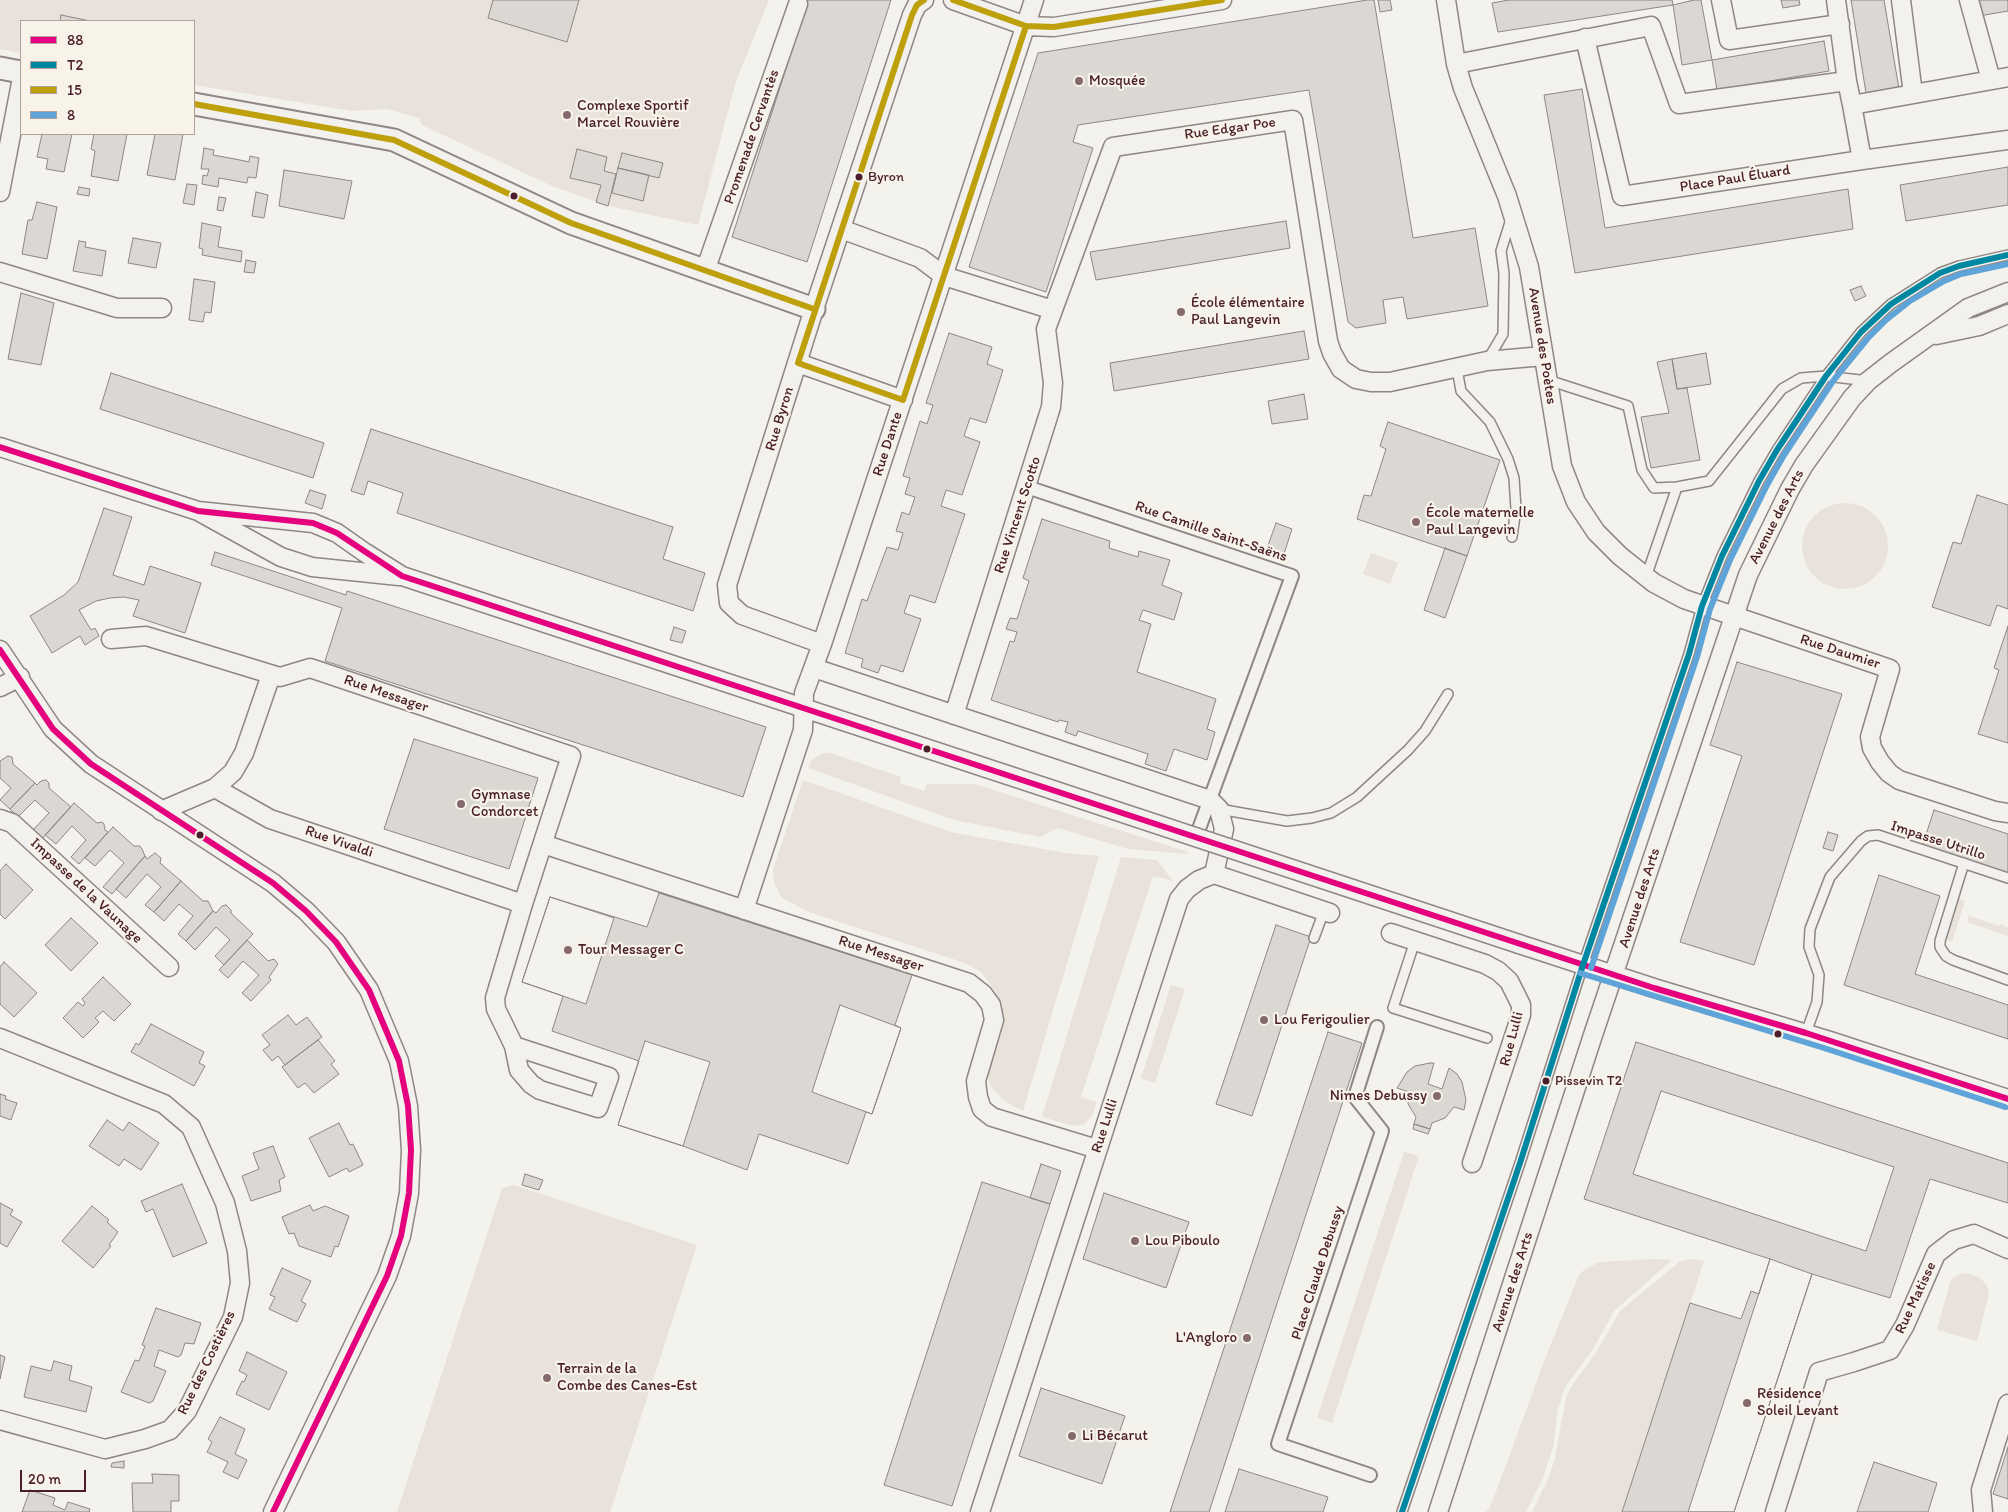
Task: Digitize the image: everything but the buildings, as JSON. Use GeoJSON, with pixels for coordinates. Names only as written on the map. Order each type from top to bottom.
{"type":"FeatureCollection","features":[{"type":"Feature","properties":{"kind":"street","name":"Rue Byron"},"geometry":{"type":"LineString","coordinates":[[822,644],[742,615],[729,603],[727,585],[814,309],[912,15],[917,5],[924,0]]}},
{"type":"Feature","properties":{"kind":"street"},"geometry":{"type":"LineString","coordinates":[[953,0],[1026,26],[1054,27],[1222,0]]}},
{"type":"Feature","properties":{"kind":"street","name":"Rue Dante"},"geometry":{"type":"LineString","coordinates":[[744,910],[802,736],[804,693],[903,400],[1034,0]]}},
{"type":"Feature","properties":{"kind":"street","name":"Avenue des Poètes"},"geometry":{"type":"LineString","coordinates":[[1446,0],[1456,64],[1463,88],[1507,196],[1529,267],[1562,466],[1576,502],[1596,532],[1620,556],[1654,584],[1684,599],[1734,617]]}},
{"type":"Feature","properties":{"kind":"street"},"geometry":{"type":"LineString","coordinates":[[1721,0],[1729,40],[1840,24]]}},
{"type":"Feature","properties":{"kind":"street"},"geometry":{"type":"LineString","coordinates":[[1836,0],[1847,81],[1862,160]]}},
{"type":"Feature","properties":{"kind":"street"},"geometry":{"type":"LineString","coordinates":[[1901,0],[1913,94]]}},
{"type":"Feature","properties":{"kind":"street"},"geometry":{"type":"LineString","coordinates":[[1852,105],[1999,78],[1969,0]]}},
{"type":"Feature","properties":{"kind":"street","name":"Promenade Cervantès"},"geometry":{"type":"LineString","coordinates":[[705,271],[798,4]]}},
{"type":"Feature","properties":{"kind":"street"},"geometry":{"type":"LineString","coordinates":[[1456,64],[1651,26],[1679,104],[1847,81]]}},
{"type":"Feature","properties":{"kind":"street","name":"Place Paul Éluard"},"geometry":{"type":"LineString","coordinates":[[1585,38],[1622,196],[2008,140]]}},
{"type":"Feature","properties":{"kind":"street"},"geometry":{"type":"LineString","coordinates":[[0,68],[20,72]]}},
{"type":"Feature","properties":{"kind":"street"},"geometry":{"type":"LineString","coordinates":[[0,192],[20,88]]}},
{"type":"Feature","properties":{"kind":"street"},"geometry":{"type":"LineString","coordinates":[[195,104],[394,140],[571,223],[814,309]]}},
{"type":"Feature","properties":{"kind":"street","name":"Rue Edgar Poe"},"geometry":{"type":"LineString","coordinates":[[1053,310],[1113,146],[1293,120],[1328,340],[1336,362],[1346,374],[1356,379],[1371,382],[1390,382],[1487,361],[1543,356]]}},
{"type":"Feature","properties":{"kind":"street"},"geometry":{"type":"LineString","coordinates":[[841,229],[920,258],[944,276],[1053,310]]}},
{"type":"Feature","properties":{"kind":"street"},"geometry":{"type":"LineString","coordinates":[[0,272],[117,308],[162,308]]}},
{"type":"Feature","properties":{"kind":"street","name":"Avenue des Arts"},"geometry":{"type":"LineString","coordinates":[[1438,1512],[1593,1035],[1615,975],[1748,575],[1790,489],[1826,433],[1852,398],[1868,381],[1968,308],[2008,292]]}},
{"type":"Feature","properties":{"kind":"street","name":"Rue Vincent Scotto"},"geometry":{"type":"LineString","coordinates":[[954,716],[1051,407],[1053,383],[1046,329],[1053,310]]}},
{"type":"Feature","properties":{"kind":"street","name":"Avenue des Arts"},"geometry":{"type":"LineString","coordinates":[[1931,336],[1979,326],[2008,314]]}},
{"type":"Feature","properties":{"kind":"street"},"geometry":{"type":"LineString","coordinates":[[798,363],[903,400]]}},
{"type":"Feature","properties":{"kind":"street"},"geometry":{"type":"LineString","coordinates":[[0,447],[198,511],[281,557],[312,567],[402,576],[1583,965],[1806,1033],[2008,1099]]}},
{"type":"Feature","properties":{"kind":"street","name":"Rue Camille Saint-Saëns"},"geometry":{"type":"LineString","coordinates":[[1027,487],[1292,576],[1215,804],[1196,837]]}},
{"type":"Feature","properties":{"kind":"street"},"geometry":{"type":"LineString","coordinates":[[198,511],[313,523],[337,533],[402,576]]}},
{"type":"Feature","properties":{"kind":"street","name":"Rue Daumier"},"geometry":{"type":"LineString","coordinates":[[1734,617],[1890,669],[1870,737],[1872,748],[1889,773],[1899,780],[1995,811],[2008,813]]}},
{"type":"Feature","properties":{"kind":"street","name":"Rue Messager"},"geometry":{"type":"LineString","coordinates":[[111,639],[146,636],[280,677],[310,668],[571,756],[495,998],[496,1009],[514,1046],[519,1070],[531,1084],[540,1090],[598,1108],[609,1077],[514,1046]]}},
{"type":"Feature","properties":{"kind":"street"},"geometry":{"type":"LineString","coordinates":[[0,650],[20,677],[53,729],[91,764],[273,883],[306,911],[336,942],[369,990],[399,1061],[408,1106],[411,1150],[409,1193],[401,1236],[387,1276],[273,1512]]}},
{"type":"Feature","properties":{"kind":"street"},"geometry":{"type":"LineString","coordinates":[[814,668],[1215,804],[1224,829],[1214,874],[1327,912]]}},
{"type":"Feature","properties":{"kind":"street"},"geometry":{"type":"LineString","coordinates":[[161,811],[215,788],[233,772],[244,753],[271,674]]}},
{"type":"Feature","properties":{"kind":"street"},"geometry":{"type":"LineString","coordinates":[[0,686],[20,677]]}},
{"type":"Feature","properties":{"kind":"street","name":"Rue Vivaldi"},"geometry":{"type":"LineString","coordinates":[[215,788],[270,819],[523,904]]}},
{"type":"Feature","properties":{"kind":"street","name":"Impasse de la Vaunage"},"geometry":{"type":"LineString","coordinates":[[0,819],[12,823],[169,968]]}},
{"type":"Feature","properties":{"kind":"street","name":"Rue Messager"},"geometry":{"type":"LineString","coordinates":[[543,844],[969,983],[983,994],[991,1005],[994,1020],[976,1080],[978,1098],[982,1109],[992,1117],[1097,1149]]}},
{"type":"Feature","properties":{"kind":"street","name":"Rue Lulli"},"geometry":{"type":"LineString","coordinates":[[980,1512],[1175,907],[1187,890],[1199,880],[1214,874]]}},
{"type":"Feature","properties":{"kind":"street","name":"Rue Lulli"},"geometry":{"type":"LineString","coordinates":[[1391,933],[1485,964],[1498,971],[1509,981],[1521,1005],[1521,1015],[1472,1164]]}},
{"type":"Feature","properties":{"kind":"street","name":"Place Claude Debussy"},"geometry":{"type":"LineString","coordinates":[[1370,1475],[1278,1444],[1382,1131],[1355,1098],[1377,1027]]}},
{"type":"Feature","properties":{"kind":"street","name":"Rue des Costières"},"geometry":{"type":"LineString","coordinates":[[0,1038],[164,1104],[191,1127],[225,1203],[237,1251],[240,1283],[232,1317],[187,1411],[170,1430],[105,1449],[0,1420]]}},
{"type":"Feature","properties":{"kind":"street","name":"Rue Matisse"},"geometry":{"type":"LineString","coordinates":[[1775,1512],[1820,1372],[1890,1350],[1906,1325],[1936,1254],[1954,1240],[1974,1234],[2008,1249]]}},
{"type":"Feature","properties":{"kind":"street"},"geometry":{"type":"LineString","coordinates":[[1983,1512],[1981,1490],[2008,1404]]}},
{"type":"Feature","properties":{"kind":"lane"},"geometry":{"type":"LineString","coordinates":[[1487,361],[1503,334],[1504,273],[1501,251],[1512,214]]}},
{"type":"Feature","properties":{"kind":"lane"},"geometry":{"type":"LineString","coordinates":[[1402,1512],[1523,1154],[1583,965],[1689,654],[1702,606],[1722,556],[1759,481],[1777,450],[1826,376],[1861,332],[1880,313],[1905,294],[1940,274],[1959,266],[2008,256]]}},
{"type":"Feature","properties":{"kind":"lane"},"geometry":{"type":"LineString","coordinates":[[1456,369],[1461,391],[1490,422],[1508,459],[1514,478],[1516,509],[1512,537]]}},
{"type":"Feature","properties":{"kind":"lane"},"geometry":{"type":"LineString","coordinates":[[1548,380],[1628,406],[1642,470],[1654,488],[1677,487],[1708,481],[1782,389],[1801,378],[1826,376],[1868,381]]}},
{"type":"Feature","properties":{"kind":"lane"},"geometry":{"type":"LineString","coordinates":[[1646,577],[1677,487]]}},
{"type":"Feature","properties":{"kind":"lane"},"geometry":{"type":"LineString","coordinates":[[1215,804],[1287,821],[1312,818],[1331,813],[1357,797],[1408,750],[1425,731],[1448,694]]}},
{"type":"Feature","properties":{"kind":"lane","name":"Impasse Utrillo"},"geometry":{"type":"LineString","coordinates":[[1806,1033],[1817,1002],[1819,975],[1809,947],[1810,929],[1830,877],[1868,836],[1878,835],[2008,878]]}},
{"type":"Feature","properties":{"kind":"lane"},"geometry":{"type":"LineString","coordinates":[[1964,864],[1940,940],[1940,947],[1946,956],[1953,960],[2008,980]]}},
{"type":"Feature","properties":{"kind":"lane"},"geometry":{"type":"LineString","coordinates":[[1314,938],[1327,912]]}},
{"type":"Feature","properties":{"kind":"lane"},"geometry":{"type":"LineString","coordinates":[[1415,941],[1393,1008],[1487,1038]]}},
{"type":"Feature","properties":{"kind":"shaded area","name":"Complexe Sportif Marcel Rouvière"},"geometry":{"type":"Polygon","coordinates":[[[0,0],[769,0],[736,81],[698,225],[609,206],[552,186],[422,125],[419,118],[387,109],[352,111],[195,85],[195,20],[20,20],[20,53],[0,49],[0,0]]]}},
{"type":"Feature","properties":{"kind":"shaded area"},"geometry":{"type":"Polygon","coordinates":[[[1845,503],[1861,506],[1869,510],[1881,522],[1885,530],[1888,546],[1885,562],[1881,570],[1869,582],[1861,586],[1845,589],[1829,586],[1821,582],[1809,570],[1805,562],[1802,546],[1805,530],[1809,522],[1821,510],[1829,506],[1845,503]]]}},
{"type":"Feature","properties":{"kind":"shaded area"},"geometry":{"type":"Polygon","coordinates":[[[1371,553],[1398,563],[1390,584],[1363,574],[1371,553]]]}},
{"type":"Feature","properties":{"kind":"shaded area"},"geometry":{"type":"Polygon","coordinates":[[[823,753],[831,753],[901,777],[900,783],[924,791],[927,784],[975,784],[1188,852],[1187,854],[1128,849],[1058,828],[1040,837],[954,820],[808,768],[812,760],[823,753]]]}},
{"type":"Feature","properties":{"kind":"shaded area"},"geometry":{"type":"Polygon","coordinates":[[[803,780],[951,832],[1065,853],[1099,856],[1023,1111],[1004,1101],[990,1086],[988,1074],[1002,1031],[1002,1017],[1001,1005],[996,992],[981,972],[965,963],[806,911],[781,897],[774,882],[773,870],[803,780]]]}},
{"type":"Feature","properties":{"kind":"shaded area"},"geometry":{"type":"Polygon","coordinates":[[[1121,857],[1157,860],[1173,881],[1153,876],[1081,1097],[1097,1102],[1092,1116],[1085,1124],[1070,1125],[1042,1117],[1121,857]]]}},
{"type":"Feature","properties":{"kind":"shaded area"},"geometry":{"type":"Polygon","coordinates":[[[1959,898],[1965,901],[1952,942],[1945,940],[1945,936],[1959,898]]]}},
{"type":"Feature","properties":{"kind":"shaded area"},"geometry":{"type":"Polygon","coordinates":[[[1969,916],[2008,928],[2008,936],[1967,922],[1969,916]]]}},
{"type":"Feature","properties":{"kind":"shaded area"},"geometry":{"type":"Polygon","coordinates":[[[1171,985],[1185,989],[1155,1083],[1141,1078],[1171,985]]]}},
{"type":"Feature","properties":{"kind":"shaded area"},"geometry":{"type":"Polygon","coordinates":[[[1404,1152],[1419,1156],[1332,1423],[1317,1418],[1404,1152]]]}},
{"type":"Feature","properties":{"kind":"shaded area","name":"Terrain de la Combe des Canes-Est"},"geometry":{"type":"Polygon","coordinates":[[[514,1185],[697,1245],[610,1512],[397,1512],[502,1188],[514,1185]]]}},
{"type":"Feature","properties":{"kind":"shaded area"},"geometry":{"type":"Polygon","coordinates":[[[1689,1259],[1704,1261],[1622,1512],[1532,1512],[1549,1477],[1555,1458],[1566,1397],[1571,1387],[1597,1351],[1620,1311],[1679,1262],[1689,1259]]]}},
{"type":"Feature","properties":{"kind":"shaded area"},"geometry":{"type":"Polygon","coordinates":[[[1672,1260],[1614,1311],[1593,1349],[1565,1387],[1558,1410],[1553,1447],[1543,1478],[1526,1512],[1485,1512],[1489,1509],[1497,1489],[1548,1351],[1579,1275],[1585,1269],[1599,1262],[1672,1260]]]}},
{"type":"Feature","properties":{"kind":"shaded area"},"geometry":{"type":"Polygon","coordinates":[[[1963,1273],[1980,1278],[1986,1284],[1989,1293],[1977,1341],[1937,1330],[1951,1279],[1963,1273]]]}},
{"type":"Feature","properties":{"kind":"transit line","name":"15"},"geometry":{"type":"LineString","coordinates":[[924,0],[917,5],[912,15],[798,363],[903,400],[1026,26]]}},
{"type":"Feature","properties":{"kind":"transit line","name":"15"},"geometry":{"type":"LineString","coordinates":[[953,0],[1026,26],[1054,27],[1222,0]]}},
{"type":"Feature","properties":{"kind":"transit line","name":"15"},"geometry":{"type":"LineString","coordinates":[[195,104],[394,140],[571,223],[814,309]]}},
{"type":"Feature","properties":{"kind":"transit line","name":"T2"},"geometry":{"type":"LineString","coordinates":[[1402,1512],[1520,1163],[1583,965],[1689,654],[1702,606],[1722,556],[1759,481],[1777,450],[1826,376],[1861,332],[1891,304],[1940,273],[1959,266],[2008,255]]}},
{"type":"Feature","properties":{"kind":"transit line","name":"8"},"geometry":{"type":"LineString","coordinates":[[1591,968],[1697,657],[1710,609],[1730,560],[1784,455],[1833,381],[1868,338],[1886,320],[1910,301],[1944,281],[1961,274],[2008,264]]}},
{"type":"Feature","properties":{"kind":"transit line","name":"88"},"geometry":{"type":"LineString","coordinates":[[0,447],[198,511],[313,523],[337,533],[402,576],[1654,988],[1806,1033],[2008,1099]]}},
{"type":"Feature","properties":{"kind":"transit line","name":"88"},"geometry":{"type":"LineString","coordinates":[[0,650],[53,729],[91,764],[273,883],[306,911],[336,942],[369,990],[399,1061],[408,1106],[411,1150],[409,1193],[401,1236],[387,1276],[273,1512]]}},
{"type":"Feature","properties":{"kind":"transit line","name":"8"},"geometry":{"type":"LineString","coordinates":[[1580,973],[1824,1048],[2005,1107]]}},
{"type":"Feature","properties":{"kind":"place","name":"Mosquée"},"geometry":{"type":"Point","coordinates":[1079,81]}},
{"type":"Feature","properties":{"kind":"place","name":"Complexe Sportif Marcel Rouvière"},"geometry":{"type":"Point","coordinates":[567,115]}},
{"type":"Feature","properties":{"kind":"place","name":"Byron"},"geometry":{"type":"Point","coordinates":[859,177]}},
{"type":"Feature","properties":{"kind":"place","name":"École élémentaire Paul Langevin"},"geometry":{"type":"Point","coordinates":[1181,312]}},
{"type":"Feature","properties":{"kind":"place","name":"École maternelle Paul Langevin"},"geometry":{"type":"Point","coordinates":[1416,522]}},
{"type":"Feature","properties":{"kind":"place","name":"Gymnase Condorcet"},"geometry":{"type":"Point","coordinates":[461,804]}},
{"type":"Feature","properties":{"kind":"place","name":"Tour Messager C"},"geometry":{"type":"Point","coordinates":[568,950]}},
{"type":"Feature","properties":{"kind":"place","name":"Lou Ferigoulier"},"geometry":{"type":"Point","coordinates":[1264,1020]}},
{"type":"Feature","properties":{"kind":"place","name":"Pissevin T2"},"geometry":{"type":"Point","coordinates":[1546,1081]}},
{"type":"Feature","properties":{"kind":"place","name":"Nimes Debussy"},"geometry":{"type":"Point","coordinates":[1437,1096]}},
{"type":"Feature","properties":{"kind":"place","name":"Lou Piboulo"},"geometry":{"type":"Point","coordinates":[1135,1241]}},
{"type":"Feature","properties":{"kind":"place","name":"L'Angloro"},"geometry":{"type":"Point","coordinates":[1247,1338]}},
{"type":"Feature","properties":{"kind":"place","name":"Terrain de la Combe des Canes-Est"},"geometry":{"type":"Point","coordinates":[547,1378]}},
{"type":"Feature","properties":{"kind":"place","name":"Résidence Soleil Levant"},"geometry":{"type":"Point","coordinates":[1747,1403]}},
{"type":"Feature","properties":{"kind":"place","name":"Li Bécarut"},"geometry":{"type":"Point","coordinates":[1072,1436]}}]}
